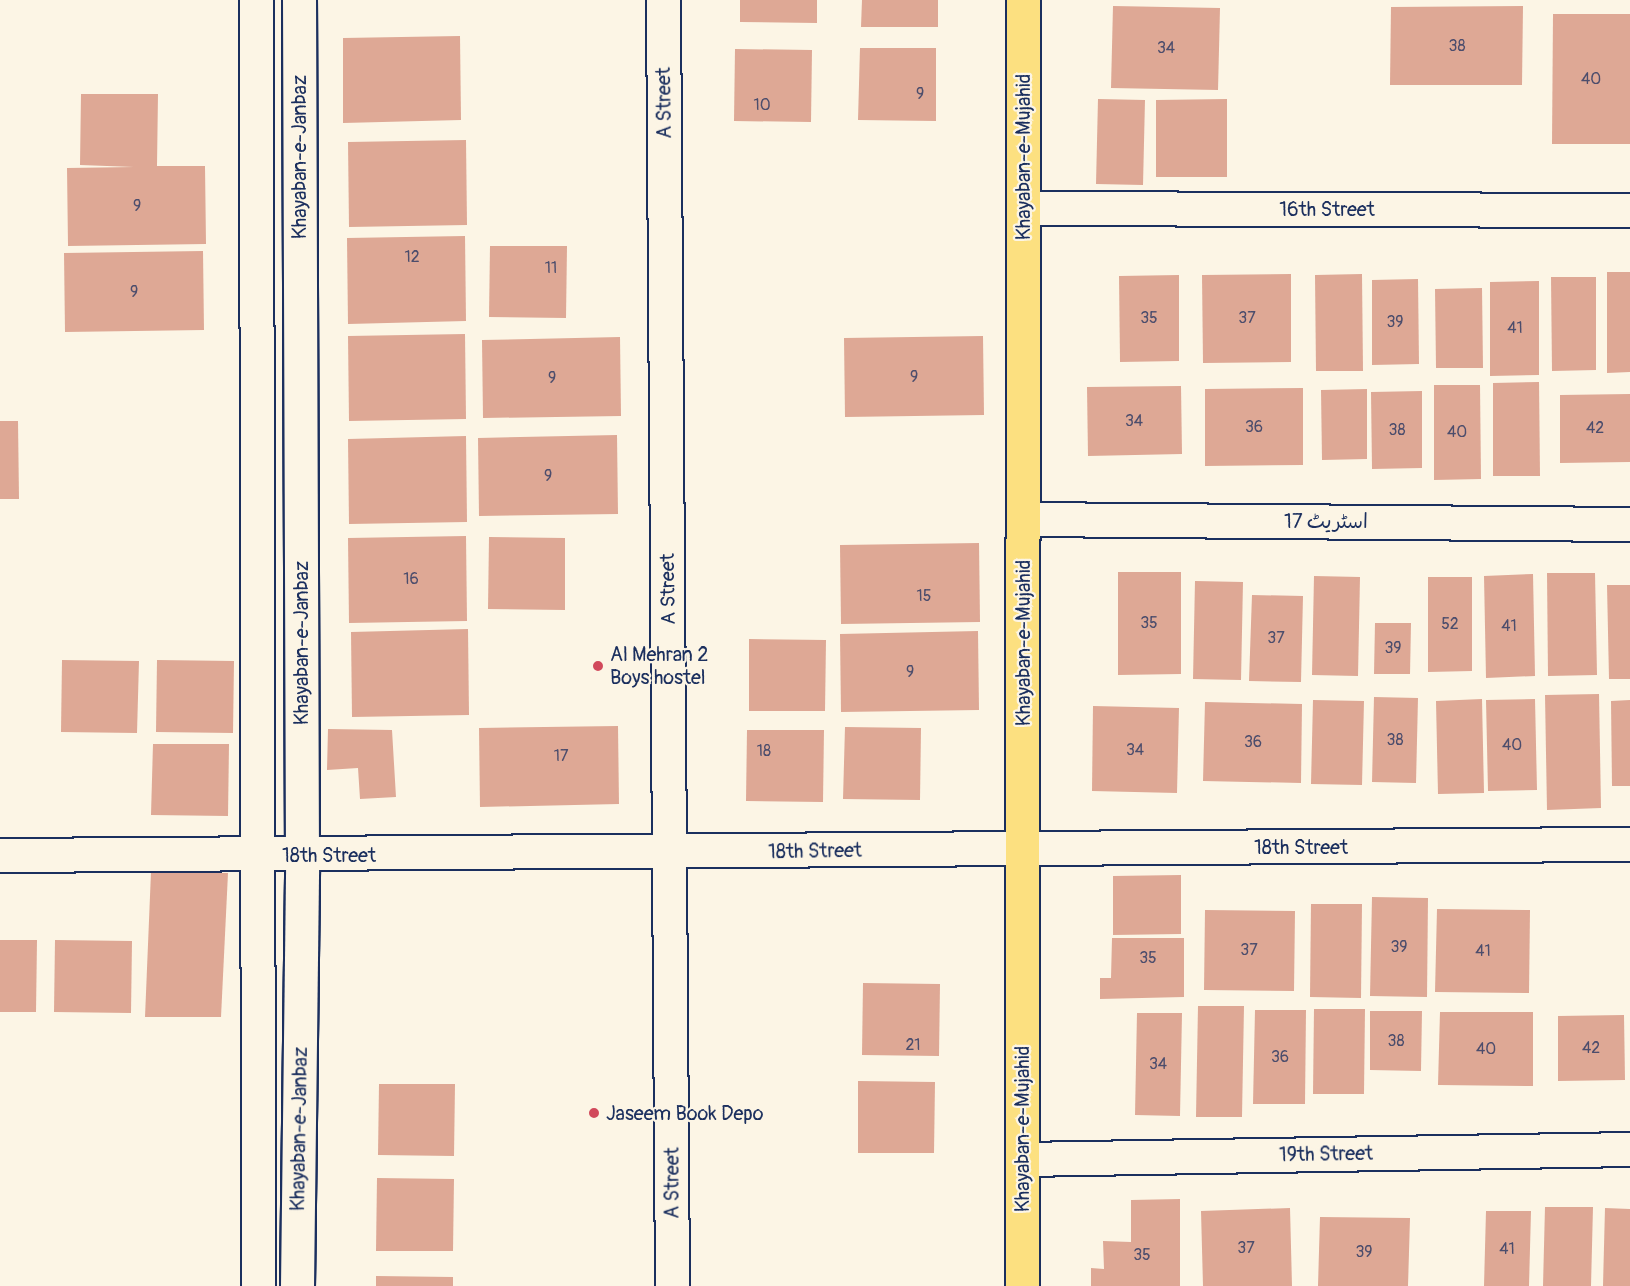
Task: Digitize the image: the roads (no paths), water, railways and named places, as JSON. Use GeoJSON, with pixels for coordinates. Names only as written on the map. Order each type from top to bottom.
{"type":"FeatureCollection","features":[{"type":"Feature","properties":{"kind":"main road","name":"Khayaban-e-Mujahid"},"geometry":{"type":"LineString","coordinates":[[1022,1286],[1023,0]]}},
{"type":"Feature","properties":{"kind":"street","name":"Khayaban-e-Janbaz"},"geometry":{"type":"LineString","coordinates":[[256,0],[258,1286]]}},
{"type":"Feature","properties":{"kind":"street","name":"Khayaban-e-Janbaz"},"geometry":{"type":"LineString","coordinates":[[297,1286],[302,855],[299,0]]}},
{"type":"Feature","properties":{"kind":"street","name":"A Street"},"geometry":{"type":"LineString","coordinates":[[663,0],[672,1286]]}},
{"type":"Feature","properties":{"kind":"street","name":"16th Street"},"geometry":{"type":"LineString","coordinates":[[1023,208],[1630,210]]}},
{"type":"Feature","properties":{"kind":"street","name":"اسٹریٹ 17"},"geometry":{"type":"LineString","coordinates":[[1023,519],[1630,524]]}},
{"type":"Feature","properties":{"kind":"street","name":"18th Street"},"geometry":{"type":"LineString","coordinates":[[0,855],[670,853],[1630,844]]}},
{"type":"Feature","properties":{"kind":"street","name":"19th Street"},"geometry":{"type":"LineString","coordinates":[[1022,1160],[1630,1149]]}},
{"type":"Feature","properties":{"kind":"place","name":"Al Mehran 2 Boys hostel"},"geometry":{"type":"Point","coordinates":[598,666]}},
{"type":"Feature","properties":{"kind":"place","name":"Jaseem Book Depo"},"geometry":{"type":"Point","coordinates":[594,1113]}}]}
